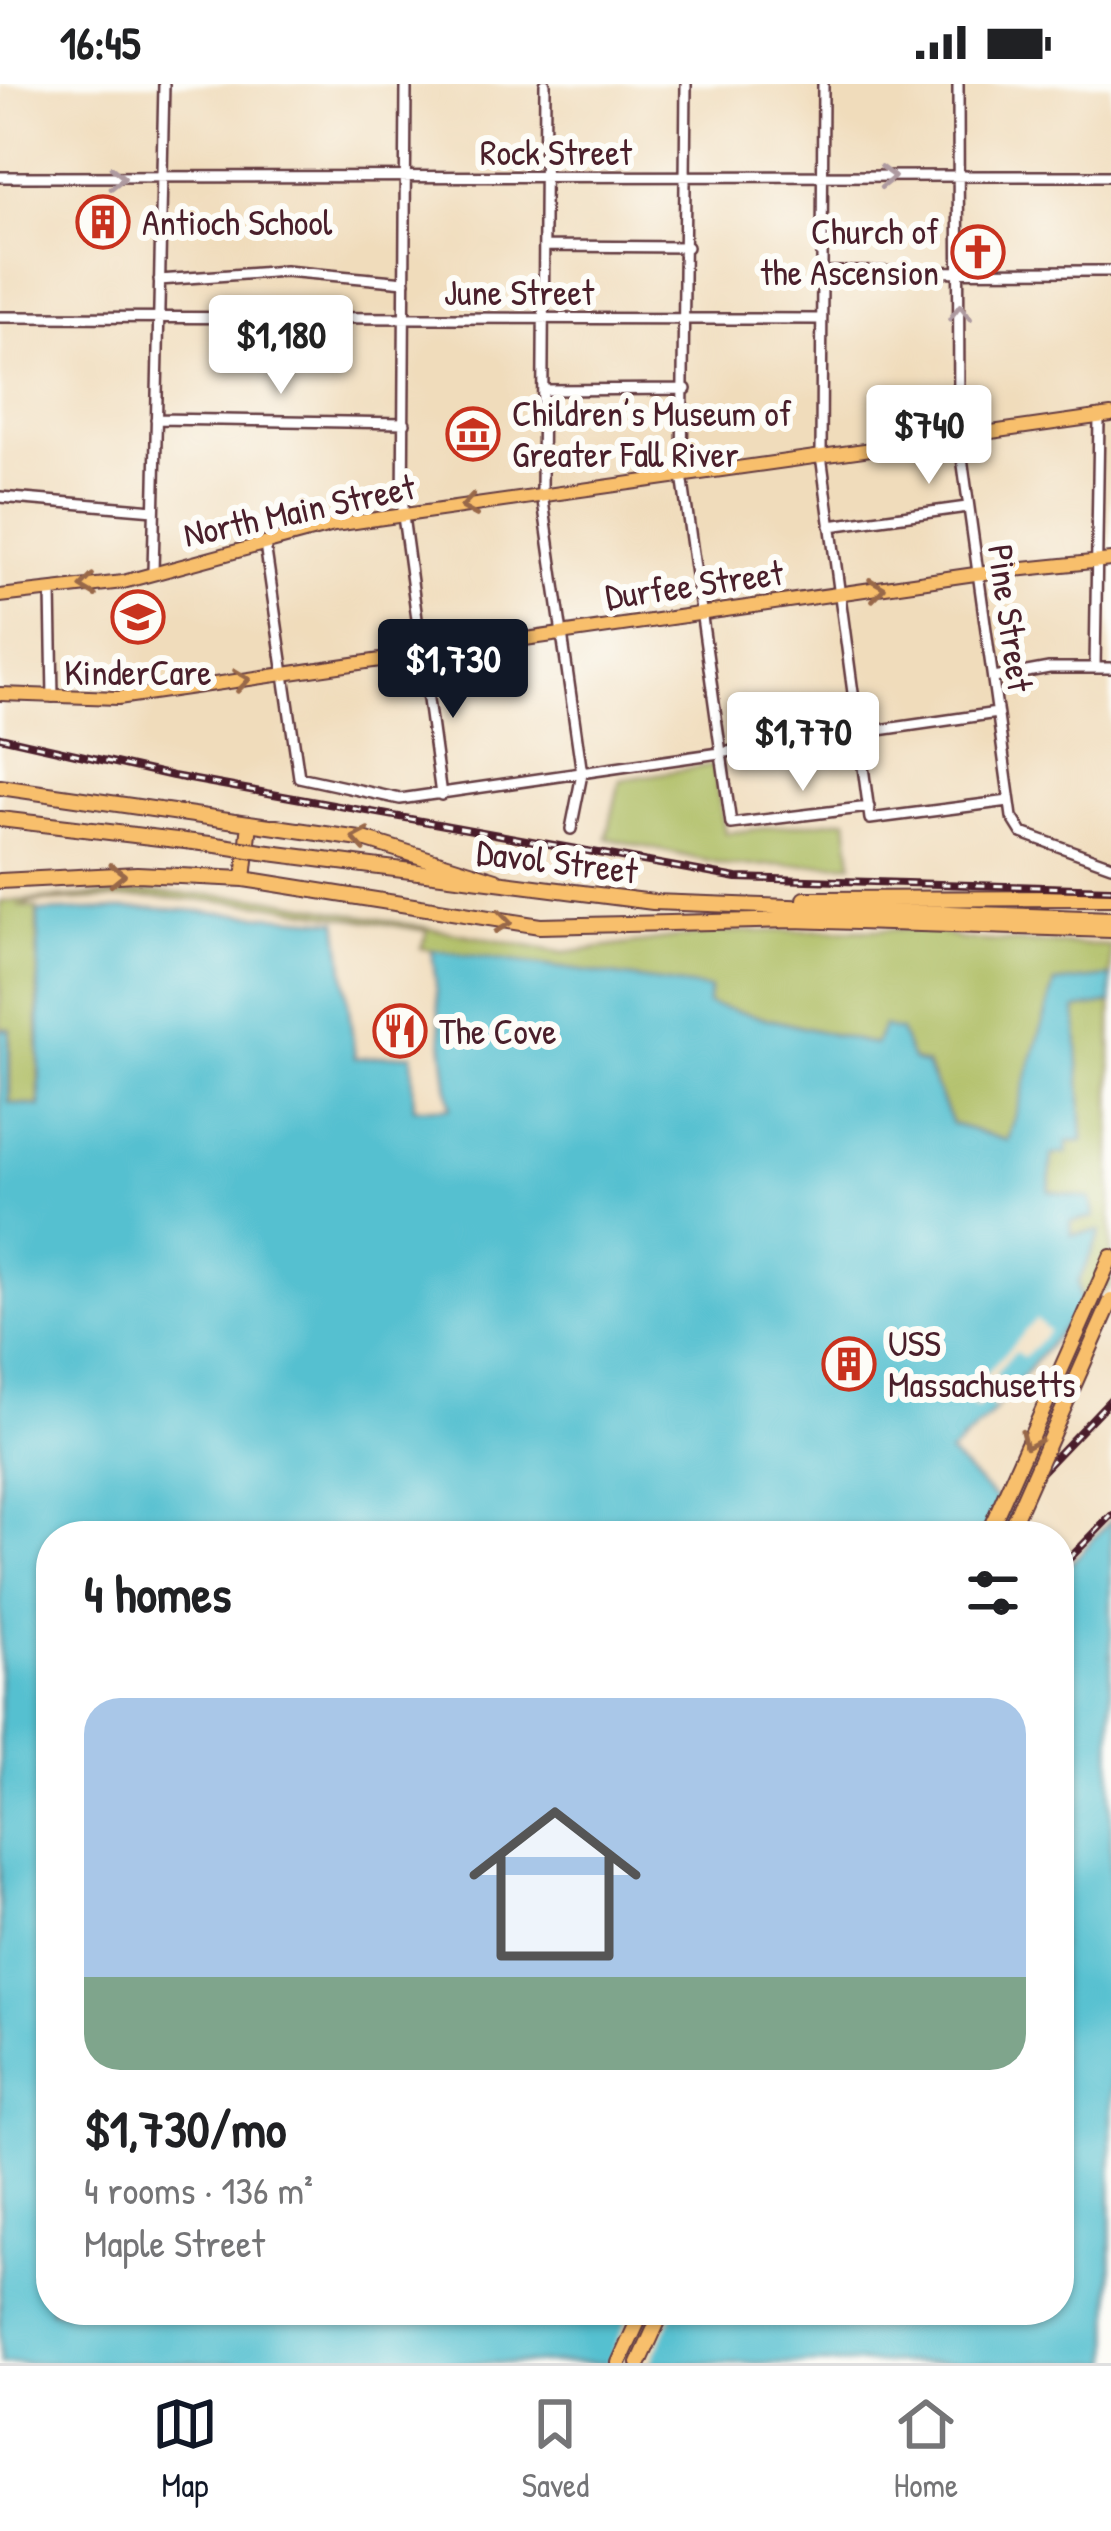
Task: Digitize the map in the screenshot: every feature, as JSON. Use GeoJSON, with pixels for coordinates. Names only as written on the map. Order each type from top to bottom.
{"type":"FeatureCollection","features":[{"type":"Feature","properties":{"kind":"highway"},"geometry":{"type":"LineString","coordinates":[[0,787],[393,845],[512,886]]}},
{"type":"Feature","properties":{"kind":"highway","name":"Davol Street"},"geometry":{"type":"LineString","coordinates":[[0,819],[512,886],[717,906],[1111,919]]}},
{"type":"Feature","properties":{"kind":"highway"},"geometry":{"type":"LineString","coordinates":[[244,879],[250,823]]}},
{"type":"Feature","properties":{"kind":"highway","name":"Davol Street"},"geometry":{"type":"LineString","coordinates":[[0,881],[121,874],[244,879],[540,926],[793,920],[1111,930]]}},
{"type":"Feature","properties":{"kind":"highway"},"geometry":{"type":"LineString","coordinates":[[717,906],[763,900],[1111,898]]}},
{"type":"Feature","properties":{"kind":"highway"},"geometry":{"type":"LineString","coordinates":[[994,1521],[1111,1257]]}},
{"type":"Feature","properties":{"kind":"highway"},"geometry":{"type":"LineString","coordinates":[[1014,1521],[1111,1301]]}},
{"type":"Feature","properties":{"kind":"highway"},"geometry":{"type":"LineString","coordinates":[[620,2363],[636,2325]]}},
{"type":"Feature","properties":{"kind":"highway"},"geometry":{"type":"LineString","coordinates":[[639,2363],[655,2325]]}},
{"type":"Feature","properties":{"kind":"main road","name":"North Main Street"},"geometry":{"type":"LineString","coordinates":[[0,596],[153,573],[334,525],[1105,417]]}},
{"type":"Feature","properties":{"kind":"main road","name":"Durfee Street"},"geometry":{"type":"LineString","coordinates":[[0,694],[118,698],[977,574],[1105,560]]}},
{"type":"Feature","properties":{"kind":"street"},"geometry":{"type":"LineString","coordinates":[[153,573],[164,84]]}},
{"type":"Feature","properties":{"kind":"street"},"geometry":{"type":"LineString","coordinates":[[406,84],[403,516],[442,795]]}},
{"type":"Feature","properties":{"kind":"street"},"geometry":{"type":"LineString","coordinates":[[545,84],[542,494],[582,774],[571,829]]}},
{"type":"Feature","properties":{"kind":"street"},"geometry":{"type":"LineString","coordinates":[[686,84],[682,475],[731,824],[868,807]]}},
{"type":"Feature","properties":{"kind":"street"},"geometry":{"type":"LineString","coordinates":[[823,84],[821,455],[871,819],[1009,801],[1022,833],[1111,865]]}},
{"type":"Feature","properties":{"kind":"street","name":"Pine Street"},"geometry":{"type":"LineString","coordinates":[[958,84],[959,436],[1009,801]]}},
{"type":"Feature","properties":{"kind":"street","name":"Rock Street"},"geometry":{"type":"LineString","coordinates":[[0,177],[1111,176]]}},
{"type":"Feature","properties":{"kind":"street"},"geometry":{"type":"LineString","coordinates":[[544,246],[687,247]]}},
{"type":"Feature","properties":{"kind":"street"},"geometry":{"type":"LineString","coordinates":[[821,272],[1111,271]]}},
{"type":"Feature","properties":{"kind":"street"},"geometry":{"type":"LineString","coordinates":[[159,280],[285,272],[405,282]]}},
{"type":"Feature","properties":{"kind":"street","name":"June Street"},"geometry":{"type":"LineString","coordinates":[[0,317],[821,319]]}},
{"type":"Feature","properties":{"kind":"street"},"geometry":{"type":"LineString","coordinates":[[545,390],[686,389]]}},
{"type":"Feature","properties":{"kind":"street"},"geometry":{"type":"LineString","coordinates":[[1095,668],[1105,560],[1105,417]]}},
{"type":"Feature","properties":{"kind":"street"},"geometry":{"type":"LineString","coordinates":[[156,419],[405,423]]}},
{"type":"Feature","properties":{"kind":"street"},"geometry":{"type":"LineString","coordinates":[[0,496],[154,510]]}},
{"type":"Feature","properties":{"kind":"street"},"geometry":{"type":"LineString","coordinates":[[830,526],[968,507]]}},
{"type":"Feature","properties":{"kind":"street"},"geometry":{"type":"LineString","coordinates":[[265,544],[298,778],[400,800],[998,713]]}},
{"type":"Feature","properties":{"kind":"street"},"geometry":{"type":"LineString","coordinates":[[51,591],[53,697]]}},
{"type":"Feature","properties":{"kind":"street"},"geometry":{"type":"LineString","coordinates":[[994,678],[1049,668],[1111,668]]}},
{"type":"Feature","properties":{"kind":"green space"},"geometry":{"type":"Polygon","coordinates":[[[713,765],[725,833],[847,819],[852,864],[729,866],[607,838],[620,780],[713,765]]]}},
{"type":"Feature","properties":{"kind":"green space"},"geometry":{"type":"Polygon","coordinates":[[[148,892],[267,898],[564,953],[717,932],[931,929],[962,940],[1111,946],[1111,977],[1055,983],[1009,1141],[952,1124],[927,1065],[876,1045],[707,1004],[710,989],[421,948],[427,931],[267,904],[148,897],[34,902],[18,906],[37,908],[39,1106],[10,1103],[10,1029],[0,1028],[0,902],[148,892]]]}},
{"type":"Feature","properties":{"kind":"green space"},"geometry":{"type":"Polygon","coordinates":[[[1111,1003],[1111,1287],[1081,1306],[1077,1283],[1100,1232],[1071,1235],[1070,1222],[1049,1191],[1052,1154],[1067,1142],[1083,1140],[1076,1009],[1111,1003]]]}},
{"type":"Feature","properties":{"kind":"water"},"geometry":{"type":"Polygon","coordinates":[[[153,908],[338,921],[355,1058],[412,1054],[414,1108],[450,1108],[432,950],[710,989],[707,1004],[875,1045],[883,1026],[900,1031],[912,1060],[926,1065],[952,1124],[1008,1141],[1055,983],[1111,977],[1111,1003],[1076,1009],[1083,1141],[1067,1142],[1067,1153],[1052,1155],[1049,1191],[1091,1199],[1094,1217],[1070,1222],[1071,1235],[1101,1231],[1078,1283],[1081,1306],[988,1418],[949,1454],[1018,1521],[36,1521],[36,2325],[1074,2325],[1074,1560],[1111,1520],[1111,2363],[0,2363],[0,1029],[9,1030],[9,1103],[40,1107],[38,912],[153,908]]]}},
{"type":"Feature","properties":{"kind":"pier"},"geometry":{"type":"Polygon","coordinates":[[[1036,1319],[1049,1331],[1024,1358],[1015,1351],[995,1374],[1002,1382],[992,1393],[1001,1402],[995,1409],[985,1401],[977,1409],[964,1398],[1036,1319]]]}},
{"type":"Feature","properties":{"kind":"pier"},"geometry":{"type":"Polygon","coordinates":[[[624,2325],[668,2325],[651,2363],[608,2363],[624,2325]]]}},
{"type":"Feature","properties":{"kind":"railway"},"geometry":{"type":"LineString","coordinates":[[0,737],[173,776],[737,878],[1111,889]]}},
{"type":"Feature","properties":{"kind":"railway"},"geometry":{"type":"LineString","coordinates":[[1022,1492],[1111,1399]]}},
{"type":"Feature","properties":{"kind":"railway"},"geometry":{"type":"LineString","coordinates":[[1074,1554],[1111,1516]]}},
{"type":"Feature","properties":{"kind":"place","name":"Antioch School"},"geometry":{"type":"Point","coordinates":[103,222]}},
{"type":"Feature","properties":{"kind":"place","name":"Church of the Ascension"},"geometry":{"type":"Point","coordinates":[978,252]}},
{"type":"Feature","properties":{"kind":"place","name":"Children’s Museum of Greater Fall River"},"geometry":{"type":"Point","coordinates":[473,434]}},
{"type":"Feature","properties":{"kind":"place","name":"KinderCare"},"geometry":{"type":"Point","coordinates":[138,617]}},
{"type":"Feature","properties":{"kind":"place","name":"The Cove"},"geometry":{"type":"Point","coordinates":[400,1031]}},
{"type":"Feature","properties":{"kind":"place","name":"USS Massachusetts"},"geometry":{"type":"Point","coordinates":[849,1364]}}]}
